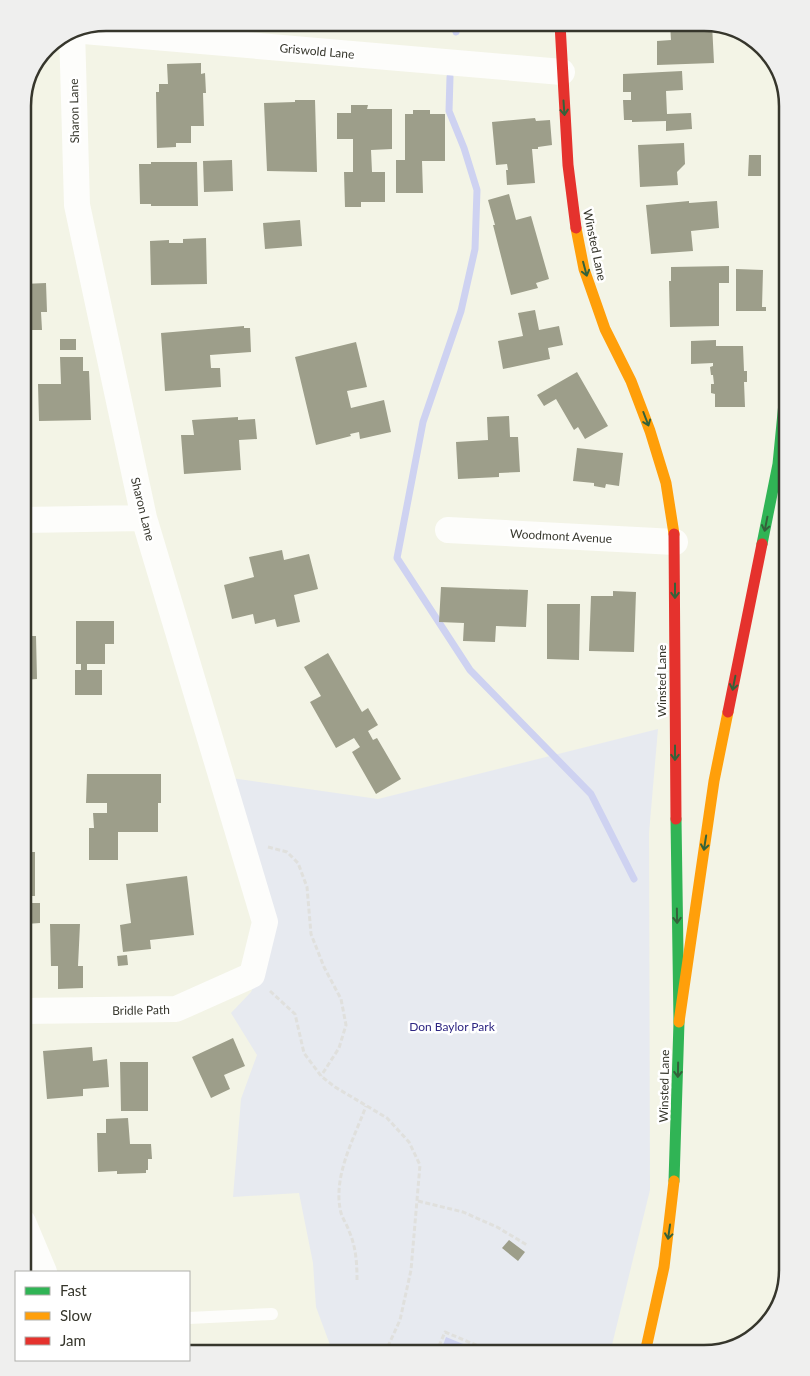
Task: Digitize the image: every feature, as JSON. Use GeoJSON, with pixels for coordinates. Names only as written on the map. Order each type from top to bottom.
{"type":"FeatureCollection","features":[{"type":"Feature","properties":{"kind":"main road","name":"Winsted Lane"},"geometry":{"type":"LineString","coordinates":[[560,31],[569,174],[574,220],[584,269],[605,329],[631,381],[650,431],[666,483],[675,542],[675,770],[679,1022],[674,1192],[664,1266],[647,1345]]}},
{"type":"Feature","properties":{"kind":"main road"},"geometry":{"type":"LineString","coordinates":[[679,1022],[714,780],[779,455]]}},
{"type":"Feature","properties":{"kind":"street","name":"Griswold Lane"},"geometry":{"type":"LineString","coordinates":[[97,32],[562,72]]}},
{"type":"Feature","properties":{"kind":"street","name":"Sharon Lane"},"geometry":{"type":"LineString","coordinates":[[72,40],[76,205],[144,518],[265,922],[252,975]]}},
{"type":"Feature","properties":{"kind":"street"},"geometry":{"type":"LineString","coordinates":[[31,520],[144,518]]}},
{"type":"Feature","properties":{"kind":"street","name":"Woodmont Avenue"},"geometry":{"type":"LineString","coordinates":[[448,530],[675,542]]}},
{"type":"Feature","properties":{"kind":"street","name":"Bridle Path"},"geometry":{"type":"LineString","coordinates":[[31,1011],[176,1010],[252,975]]}},
{"type":"Feature","properties":{"kind":"street"},"geometry":{"type":"LineString","coordinates":[[31,1242],[44,1271]]}},
{"type":"Feature","properties":{"kind":"lane"},"geometry":{"type":"LineString","coordinates":[[190,1318],[272,1314]]}},
{"type":"Feature","properties":{"kind":"path"},"geometry":{"type":"LineString","coordinates":[[242,845],[269,847],[287,852],[298,863],[307,886],[311,934],[324,967],[341,1000],[346,1025],[339,1048],[321,1076]]}},
{"type":"Feature","properties":{"kind":"path"},"geometry":{"type":"LineString","coordinates":[[252,975],[295,1014],[304,1052],[321,1076],[387,1118],[409,1142],[420,1165],[409,1278],[400,1320],[389,1345]]}},
{"type":"Feature","properties":{"kind":"path"},"geometry":{"type":"LineString","coordinates":[[357,1280],[356,1254],[342,1214],[339,1194],[343,1168],[366,1106]]}},
{"type":"Feature","properties":{"kind":"path"},"geometry":{"type":"LineString","coordinates":[[418,1201],[463,1212],[497,1227],[527,1245]]}},
{"type":"Feature","properties":{"kind":"path"},"geometry":{"type":"LineString","coordinates":[[439,1345],[445,1332],[474,1345]]}},
{"type":"Feature","properties":{"kind":"green space","name":"Don Baylor Park"},"geometry":{"type":"Polygon","coordinates":[[[658,729],[649,833],[650,1190],[612,1345],[330,1345],[316,1307],[313,1263],[299,1193],[233,1197],[241,1099],[257,1055],[231,1013],[251,992],[265,962],[231,778],[378,799],[658,729]]]}},
{"type":"Feature","properties":{"kind":"water"},"geometry":{"type":"Polygon","coordinates":[[[446,1337],[466,1345],[443,1345],[446,1337]]]}},
{"type":"Feature","properties":{"kind":"building"},"geometry":{"type":"Polygon","coordinates":[[[670,31],[712,32],[714,63],[657,65],[657,41],[671,40],[670,31]]]}},
{"type":"Feature","properties":{"kind":"building"},"geometry":{"type":"Polygon","coordinates":[[[201,63],[201,74],[205,73],[206,93],[203,93],[204,126],[191,126],[191,143],[176,143],[176,147],[157,148],[156,92],[159,92],[159,84],[168,84],[167,64],[201,63]]]}},
{"type":"Feature","properties":{"kind":"building"},"geometry":{"type":"Polygon","coordinates":[[[682,71],[683,90],[666,91],[667,114],[691,113],[692,129],[666,131],[666,121],[632,122],[632,120],[624,120],[623,100],[631,100],[631,92],[623,92],[623,74],[682,71]]]}},
{"type":"Feature","properties":{"kind":"building"},"geometry":{"type":"Polygon","coordinates":[[[295,100],[315,100],[317,172],[267,171],[264,103],[295,102],[295,100]]]}},
{"type":"Feature","properties":{"kind":"building"},"geometry":{"type":"Polygon","coordinates":[[[351,105],[368,105],[367,109],[392,109],[392,149],[371,150],[372,172],[385,172],[385,202],[361,202],[361,207],[345,207],[344,172],[353,172],[353,139],[337,139],[337,113],[351,113],[351,105]]]}},
{"type":"Feature","properties":{"kind":"building"},"geometry":{"type":"Polygon","coordinates":[[[413,110],[430,110],[430,114],[445,114],[445,161],[422,161],[423,193],[396,193],[396,160],[405,160],[405,114],[413,114],[413,110]]]}},
{"type":"Feature","properties":{"kind":"building"},"geometry":{"type":"Polygon","coordinates":[[[535,118],[536,121],[550,120],[552,145],[532,149],[535,183],[507,185],[507,164],[496,165],[492,122],[535,118]]]}},
{"type":"Feature","properties":{"kind":"building"},"geometry":{"type":"Polygon","coordinates":[[[684,143],[685,164],[677,172],[678,185],[640,187],[638,145],[684,143]]]}},
{"type":"Feature","properties":{"kind":"building"},"geometry":{"type":"Polygon","coordinates":[[[749,155],[761,155],[761,176],[748,176],[749,155]]]}},
{"type":"Feature","properties":{"kind":"building"},"geometry":{"type":"Polygon","coordinates":[[[232,160],[233,191],[204,192],[203,161],[232,160]]]}},
{"type":"Feature","properties":{"kind":"building"},"geometry":{"type":"Polygon","coordinates":[[[151,162],[197,162],[198,206],[151,206],[151,204],[140,204],[139,164],[151,164],[151,162]]]}},
{"type":"Feature","properties":{"kind":"building"},"geometry":{"type":"Polygon","coordinates":[[[509,194],[516,220],[531,216],[549,279],[536,283],[538,288],[511,295],[488,200],[509,194]]]}},
{"type":"Feature","properties":{"kind":"building"},"geometry":{"type":"Polygon","coordinates":[[[689,201],[689,203],[717,201],[719,228],[691,231],[693,251],[651,254],[646,205],[689,201]]]}},
{"type":"Feature","properties":{"kind":"building"},"geometry":{"type":"Polygon","coordinates":[[[300,220],[302,246],[265,249],[263,223],[300,220]]]}},
{"type":"Feature","properties":{"kind":"building"},"geometry":{"type":"Polygon","coordinates":[[[206,238],[207,284],[151,285],[150,241],[169,240],[169,243],[183,243],[183,239],[206,238]]]}},
{"type":"Feature","properties":{"kind":"building"},"geometry":{"type":"Polygon","coordinates":[[[729,266],[729,283],[719,283],[719,326],[670,327],[669,281],[671,281],[671,267],[729,266]]]}},
{"type":"Feature","properties":{"kind":"building"},"geometry":{"type":"Polygon","coordinates":[[[736,269],[763,270],[762,307],[766,307],[766,311],[736,311],[736,269]]]}},
{"type":"Feature","properties":{"kind":"building"},"geometry":{"type":"Polygon","coordinates":[[[46,283],[47,312],[41,312],[42,330],[31,330],[31,284],[46,283]]]}},
{"type":"Feature","properties":{"kind":"building"},"geometry":{"type":"Polygon","coordinates":[[[535,310],[539,330],[559,326],[563,345],[548,348],[550,359],[503,369],[498,341],[523,336],[518,313],[535,310]]]}},
{"type":"Feature","properties":{"kind":"building"},"geometry":{"type":"Polygon","coordinates":[[[244,326],[244,328],[250,328],[251,352],[210,355],[211,368],[220,368],[221,387],[165,391],[161,333],[244,326]]]}},
{"type":"Feature","properties":{"kind":"building"},"geometry":{"type":"Polygon","coordinates":[[[60,339],[76,339],[76,350],[60,350],[60,339]]]}},
{"type":"Feature","properties":{"kind":"building"},"geometry":{"type":"Polygon","coordinates":[[[716,340],[716,346],[743,346],[744,371],[747,371],[747,382],[744,382],[745,407],[715,407],[715,394],[711,393],[711,384],[714,384],[710,367],[713,366],[713,363],[691,364],[691,341],[716,340]]]}},
{"type":"Feature","properties":{"kind":"building"},"geometry":{"type":"Polygon","coordinates":[[[356,342],[367,387],[347,391],[351,408],[384,400],[391,432],[360,439],[359,432],[350,434],[351,436],[316,445],[295,357],[356,342]]]}},
{"type":"Feature","properties":{"kind":"building"},"geometry":{"type":"Polygon","coordinates":[[[60,357],[83,357],[83,371],[89,371],[91,420],[39,421],[38,384],[61,384],[60,357]]]}},
{"type":"Feature","properties":{"kind":"building"},"geometry":{"type":"Polygon","coordinates":[[[577,372],[608,426],[585,439],[578,427],[574,430],[556,399],[544,406],[537,395],[577,372]]]}},
{"type":"Feature","properties":{"kind":"building"},"geometry":{"type":"Polygon","coordinates":[[[31,375],[32,418],[31,418],[31,375]]]}},
{"type":"Feature","properties":{"kind":"building"},"geometry":{"type":"Polygon","coordinates":[[[509,416],[510,437],[518,437],[520,472],[499,473],[499,477],[458,479],[456,442],[488,440],[487,417],[509,416]]]}},
{"type":"Feature","properties":{"kind":"building"},"geometry":{"type":"Polygon","coordinates":[[[238,417],[238,420],[255,419],[257,439],[239,440],[241,470],[184,474],[181,435],[194,435],[192,420],[238,417]]]}},
{"type":"Feature","properties":{"kind":"building"},"geometry":{"type":"Polygon","coordinates":[[[577,448],[623,453],[619,486],[606,484],[605,488],[594,486],[594,483],[573,481],[577,448]]]}},
{"type":"Feature","properties":{"kind":"building"},"geometry":{"type":"Polygon","coordinates":[[[282,550],[284,560],[309,554],[318,589],[294,595],[300,622],[277,627],[275,619],[255,624],[253,614],[232,619],[224,585],[254,577],[249,557],[282,550]]]}},
{"type":"Feature","properties":{"kind":"building"},"geometry":{"type":"Polygon","coordinates":[[[441,587],[528,590],[526,627],[496,626],[495,642],[463,641],[464,623],[439,622],[441,587]]]}},
{"type":"Feature","properties":{"kind":"building"},"geometry":{"type":"Polygon","coordinates":[[[613,591],[636,592],[634,652],[589,651],[591,596],[613,596],[613,591]]]}},
{"type":"Feature","properties":{"kind":"building"},"geometry":{"type":"Polygon","coordinates":[[[547,604],[580,604],[579,660],[547,659],[547,604]]]}},
{"type":"Feature","properties":{"kind":"building"},"geometry":{"type":"Polygon","coordinates":[[[76,621],[114,621],[114,644],[105,644],[105,664],[87,664],[87,670],[102,670],[102,695],[75,695],[75,670],[81,670],[81,664],[76,664],[76,621]]]}},
{"type":"Feature","properties":{"kind":"building"},"geometry":{"type":"Polygon","coordinates":[[[31,636],[36,636],[37,679],[31,679],[31,636]]]}},
{"type":"Feature","properties":{"kind":"building"},"geometry":{"type":"Polygon","coordinates":[[[328,653],[362,712],[368,708],[378,725],[368,731],[373,740],[377,738],[401,779],[376,794],[352,752],[360,747],[354,738],[336,748],[310,702],[321,696],[304,667],[328,653]]]}},
{"type":"Feature","properties":{"kind":"building"},"geometry":{"type":"Polygon","coordinates":[[[87,774],[161,774],[158,832],[118,832],[118,860],[89,860],[89,828],[94,828],[93,813],[107,813],[107,803],[86,803],[87,774]]]}},
{"type":"Feature","properties":{"kind":"building"},"geometry":{"type":"Polygon","coordinates":[[[31,852],[35,852],[35,896],[31,896],[31,852]]]}},
{"type":"Feature","properties":{"kind":"building"},"geometry":{"type":"Polygon","coordinates":[[[187,876],[194,935],[150,940],[151,949],[123,952],[120,925],[131,923],[126,884],[187,876]]]}},
{"type":"Feature","properties":{"kind":"building"},"geometry":{"type":"Polygon","coordinates":[[[31,903],[40,903],[40,923],[31,924],[31,903]]]}},
{"type":"Feature","properties":{"kind":"building"},"geometry":{"type":"Polygon","coordinates":[[[50,924],[80,924],[78,966],[83,966],[83,988],[58,989],[58,966],[51,966],[50,924]]]}},
{"type":"Feature","properties":{"kind":"building"},"geometry":{"type":"Polygon","coordinates":[[[127,955],[128,965],[118,966],[117,956],[127,955]]]}},
{"type":"Feature","properties":{"kind":"building"},"geometry":{"type":"Polygon","coordinates":[[[233,1038],[245,1066],[224,1075],[230,1089],[211,1098],[192,1057],[233,1038]]]}},
{"type":"Feature","properties":{"kind":"building"},"geometry":{"type":"Polygon","coordinates":[[[92,1047],[93,1061],[107,1059],[109,1087],[83,1089],[83,1096],[47,1099],[43,1051],[92,1047]]]}},
{"type":"Feature","properties":{"kind":"building"},"geometry":{"type":"Polygon","coordinates":[[[120,1062],[148,1062],[148,1111],[121,1111],[120,1062]]]}},
{"type":"Feature","properties":{"kind":"building"},"geometry":{"type":"Polygon","coordinates":[[[128,1118],[130,1144],[151,1144],[152,1159],[148,1159],[148,1170],[146,1170],[146,1173],[117,1174],[117,1171],[98,1172],[97,1133],[106,1133],[106,1119],[128,1118]]]}},
{"type":"Feature","properties":{"kind":"building"},"geometry":{"type":"Polygon","coordinates":[[[509,1240],[525,1252],[518,1261],[502,1248],[509,1240]]]}},
{"type":"Feature","properties":{"kind":"waterway"},"geometry":{"type":"LineString","coordinates":[[450,77],[449,111],[464,148],[477,190],[475,249],[461,311],[423,422],[397,558],[470,670],[591,794],[634,879]]}},
{"type":"Feature","properties":{"kind":"traffic: fast"},"geometry":{"type":"LineString","coordinates":[[762,544],[779,454]]}},
{"type":"Feature","properties":{"kind":"traffic: fast"},"geometry":{"type":"LineString","coordinates":[[674,1181],[679,1022],[676,819]]}},
{"type":"Feature","properties":{"kind":"traffic: slow"},"geometry":{"type":"LineString","coordinates":[[576,228],[584,269],[605,329],[631,381],[650,431],[666,483],[674,534]]}},
{"type":"Feature","properties":{"kind":"traffic: slow"},"geometry":{"type":"LineString","coordinates":[[679,1022],[714,781],[728,712]]}},
{"type":"Feature","properties":{"kind":"traffic: slow"},"geometry":{"type":"LineString","coordinates":[[647,1345],[664,1267],[674,1181]]}},
{"type":"Feature","properties":{"kind":"traffic: jam"},"geometry":{"type":"LineString","coordinates":[[560,31],[568,165],[576,228]]}},
{"type":"Feature","properties":{"kind":"traffic: jam"},"geometry":{"type":"LineString","coordinates":[[674,534],[676,819]]}},
{"type":"Feature","properties":{"kind":"traffic: jam"},"geometry":{"type":"LineString","coordinates":[[728,712],[762,544]]}}]}
